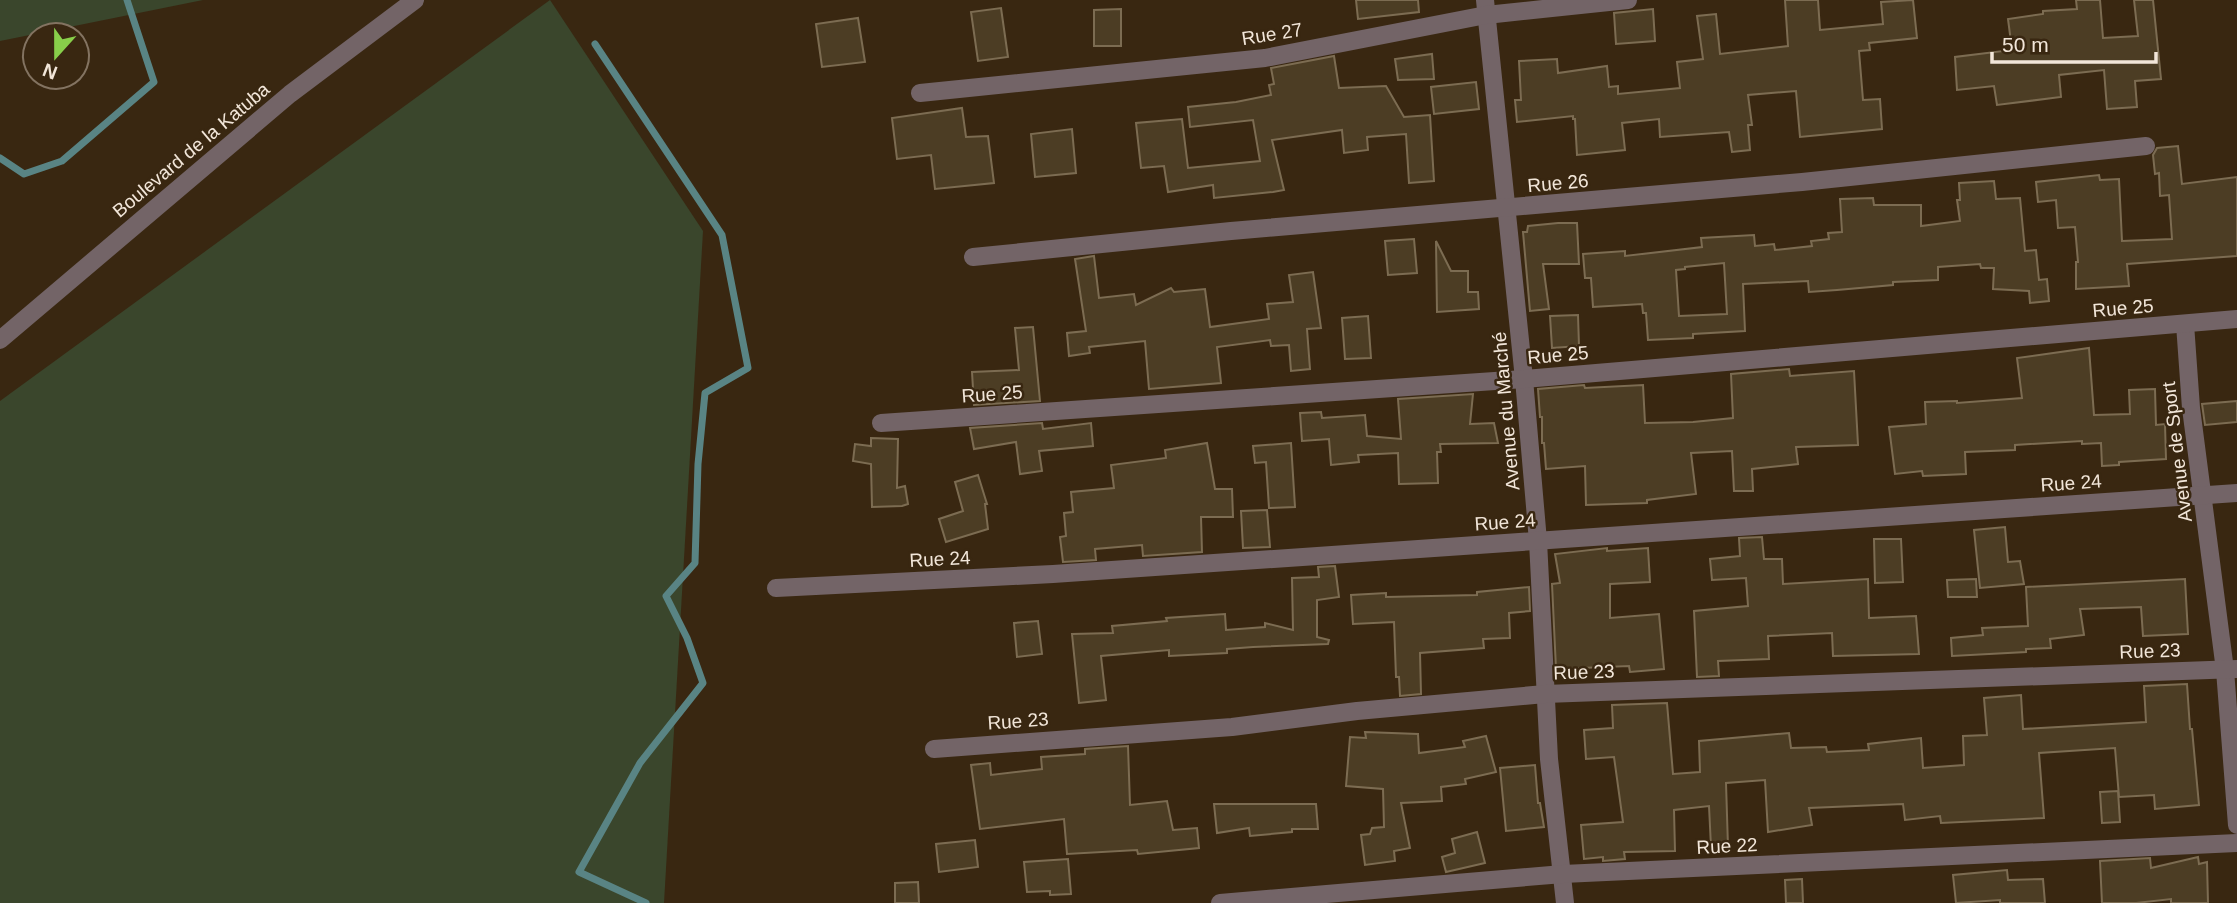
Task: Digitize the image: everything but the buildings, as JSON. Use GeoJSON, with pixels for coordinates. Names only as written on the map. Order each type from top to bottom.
{"type":"FeatureCollection","features":[{"type":"Feature","properties":{"kind":"street","name":"Boulevard de la Katuba"},"geometry":{"type":"LineString","coordinates":[[0,340],[290,94],[415,0]]}},
{"type":"Feature","properties":{"kind":"street","name":"Rue 27"},"geometry":{"type":"LineString","coordinates":[[920,93],[1265,58],[1485,7],[1628,0]]}},
{"type":"Feature","properties":{"kind":"street","name":"Avenue du Marché"},"geometry":{"type":"LineString","coordinates":[[1485,7],[1524,379],[1538,541],[1549,759],[1565,903]]}},
{"type":"Feature","properties":{"kind":"street","name":"Rue 26"},"geometry":{"type":"LineString","coordinates":[[973,257],[1231,231],[1802,182],[2146,146]]}},
{"type":"Feature","properties":{"kind":"street","name":"Rue 25"},"geometry":{"type":"LineString","coordinates":[[881,423],[1524,379],[2237,319]]}},
{"type":"Feature","properties":{"kind":"street","name":"Avenue de Sport"},"geometry":{"type":"LineString","coordinates":[[2185,324],[2191,408],[2231,669],[2237,825]]}},
{"type":"Feature","properties":{"kind":"street","name":"Rue 24"},"geometry":{"type":"LineString","coordinates":[[776,588],[1053,574],[2237,493]]}},
{"type":"Feature","properties":{"kind":"street","name":"Rue 23"},"geometry":{"type":"LineString","coordinates":[[934,749],[1232,727],[1357,711],[1545,694],[2231,669]]}},
{"type":"Feature","properties":{"kind":"street","name":"Rue 22"},"geometry":{"type":"LineString","coordinates":[[1220,903],[1563,874],[2237,843]]}},
{"type":"Feature","properties":{"kind":"green space"},"geometry":{"type":"Polygon","coordinates":[[[0,0],[203,0],[91,23],[21,21],[21,37],[0,41],[0,0]]]}},
{"type":"Feature","properties":{"kind":"green space"},"geometry":{"type":"Polygon","coordinates":[[[550,0],[703,231],[664,903],[0,903],[0,401],[550,0]]]}},
{"type":"Feature","properties":{"kind":"waterway"},"geometry":{"type":"LineString","coordinates":[[0,158],[24,174],[62,161],[154,82],[127,0]]}},
{"type":"Feature","properties":{"kind":"waterway"},"geometry":{"type":"LineString","coordinates":[[595,44],[722,235],[748,368],[705,393],[698,464],[695,563],[666,596],[687,638],[703,683],[640,763],[579,872],[646,903]]}}]}
